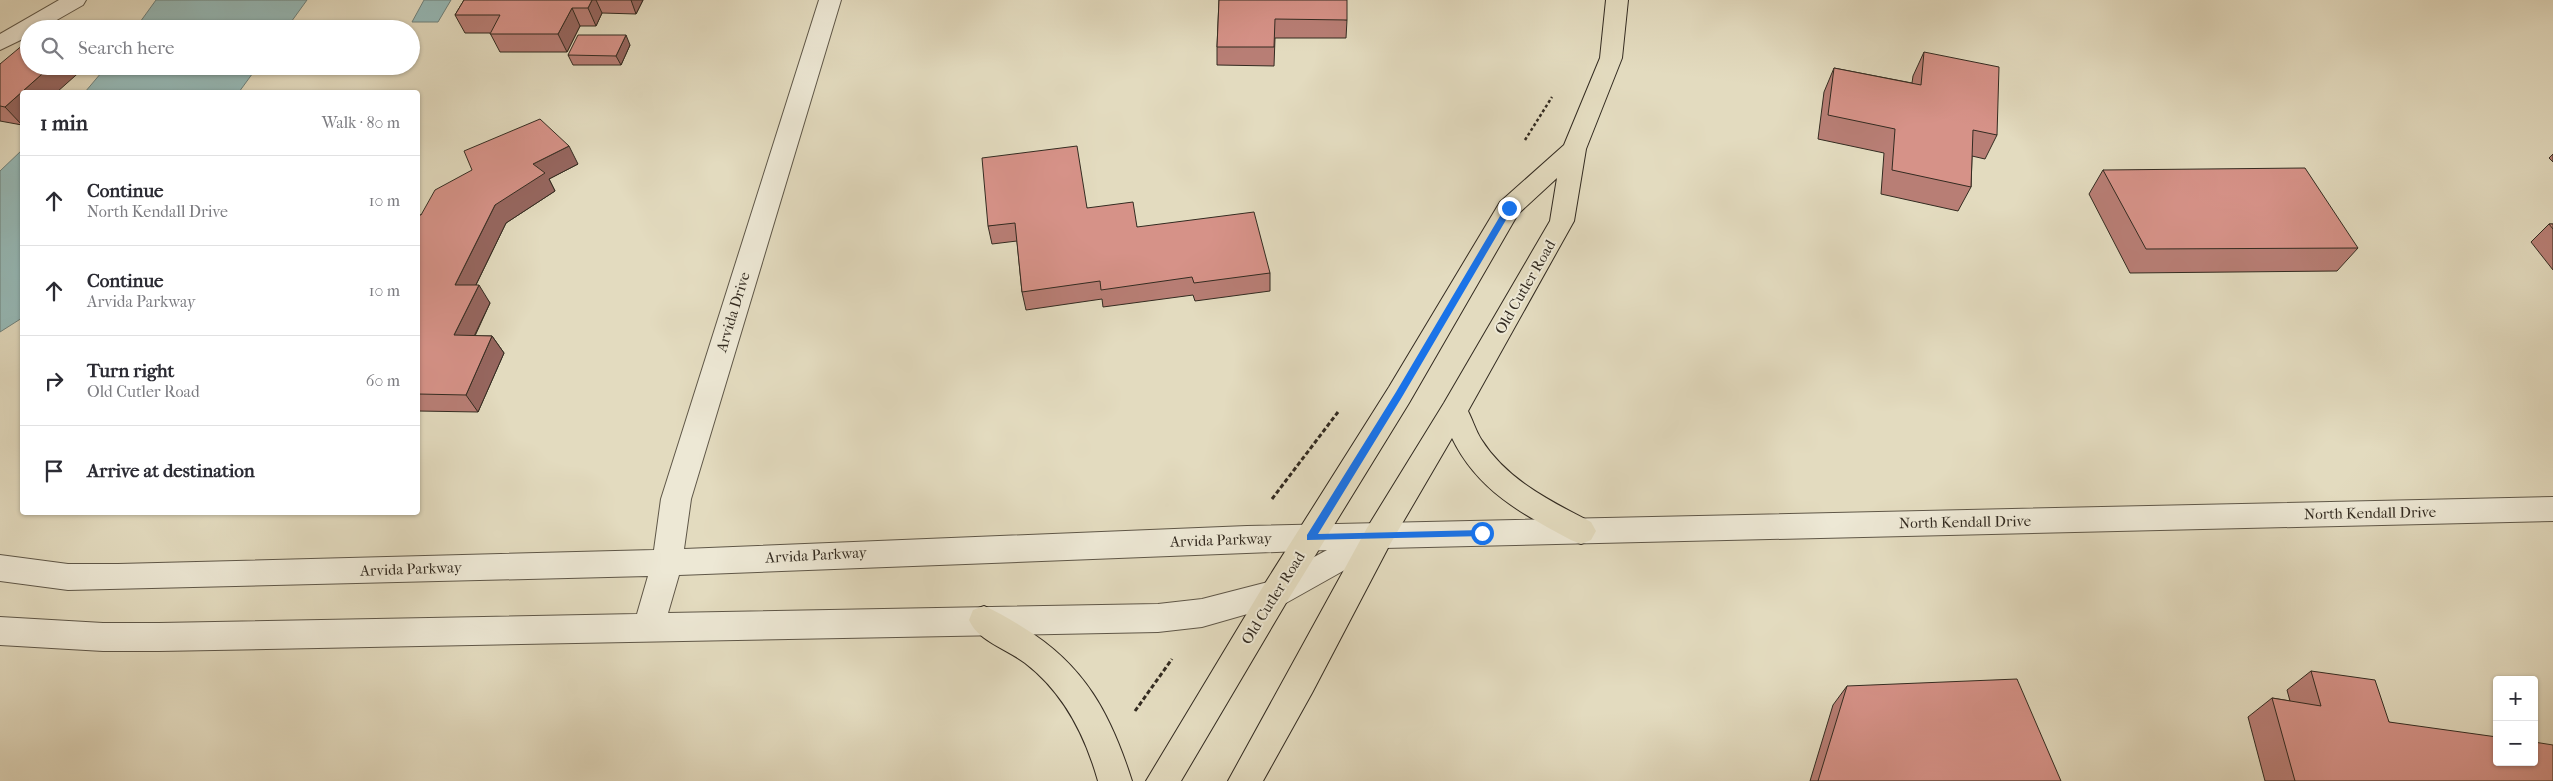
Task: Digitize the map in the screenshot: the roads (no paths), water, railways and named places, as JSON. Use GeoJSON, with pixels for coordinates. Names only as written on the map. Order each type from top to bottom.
{"type":"FeatureCollection","features":[{"type":"Feature","properties":{"kind":"main road","name":"Old Cutler Road"},"geometry":{"type":"LineString","coordinates":[[1245,781],[1301,683],[1378,537],[1454,411],[1562,221],[1574,149],[1611,58],[1617,0]]}},
{"type":"Feature","properties":{"kind":"main road","name":"Old Cutler Road"},"geometry":{"type":"LineString","coordinates":[[1163,781],[1275,594],[1399,395],[1509,208],[1574,149]]}},
{"type":"Feature","properties":{"kind":"main road"},"geometry":{"type":"LineString","coordinates":[[1454,411],[1472,449],[1508,491],[1523,502],[1581,531]]}},
{"type":"Feature","properties":{"kind":"main road"},"geometry":{"type":"LineString","coordinates":[[984,620],[1037,654],[1059,674],[1078,696],[1094,721],[1115,781]]}},
{"type":"Feature","properties":{"kind":"street"},"geometry":{"type":"LineString","coordinates":[[40,20],[75,0]]}},
{"type":"Feature","properties":{"kind":"street","name":"Arvida Drive"},"geometry":{"type":"LineString","coordinates":[[648,627],[667,562],[676,499],[830,0]]}},
{"type":"Feature","properties":{"kind":"street"},"geometry":{"type":"LineString","coordinates":[[0,43],[20,32]]}},
{"type":"Feature","properties":{"kind":"street","name":"North Kendall Drive"},"geometry":{"type":"LineString","coordinates":[[1378,537],[2553,510]]}},
{"type":"Feature","properties":{"kind":"street"},"geometry":{"type":"LineString","coordinates":[[0,631],[102,637],[159,637],[1158,618],[1202,613],[1275,594],[1378,537]]}},
{"type":"Feature","properties":{"kind":"street","name":"Arvida Parkway"},"geometry":{"type":"LineString","coordinates":[[0,568],[68,577],[118,578],[667,562],[884,552],[1378,537]]}},
{"type":"Feature","properties":{"kind":"water"},"geometry":{"type":"Polygon","coordinates":[[[156,0],[307,0],[293,20],[142,20],[156,0]]]}},
{"type":"Feature","properties":{"kind":"water"},"geometry":{"type":"Polygon","coordinates":[[[424,0],[451,0],[438,22],[413,20],[424,0]]]}},
{"type":"Feature","properties":{"kind":"water"},"geometry":{"type":"Polygon","coordinates":[[[99,75],[251,75],[240,90],[87,90],[99,75]]]}},
{"type":"Feature","properties":{"kind":"water"},"geometry":{"type":"Polygon","coordinates":[[[20,152],[20,319],[0,332],[0,171],[20,152]]]}}]}
